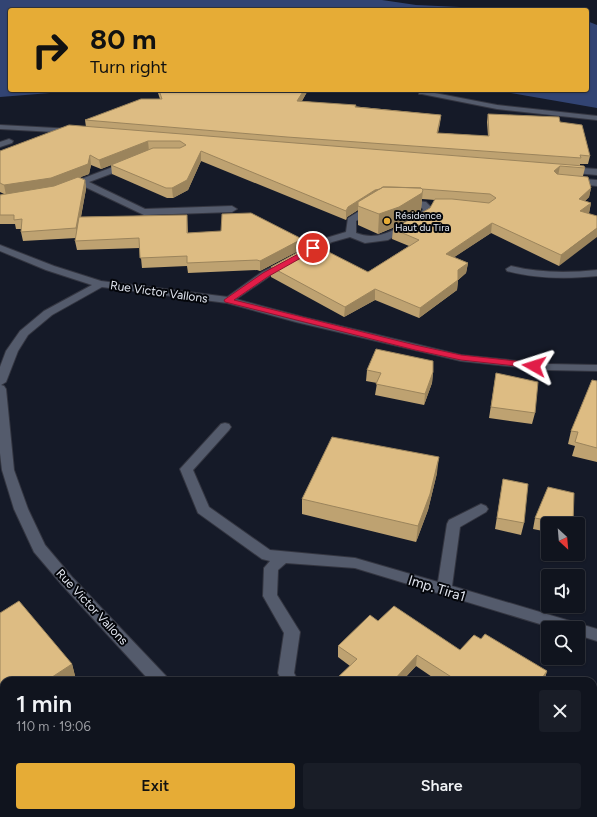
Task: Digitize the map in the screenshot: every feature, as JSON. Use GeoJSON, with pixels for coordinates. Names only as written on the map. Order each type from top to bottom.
{"type":"FeatureCollection","features":[{"type":"Feature","properties":{"kind":"street"},"geometry":{"type":"LineString","coordinates":[[422,92],[497,107],[597,118]]}},
{"type":"Feature","properties":{"kind":"street"},"geometry":{"type":"LineString","coordinates":[[0,127],[84,132]]}},
{"type":"Feature","properties":{"kind":"street"},"geometry":{"type":"LineString","coordinates":[[0,145],[9,142]]}},
{"type":"Feature","properties":{"kind":"street"},"geometry":{"type":"LineString","coordinates":[[62,189],[132,162]]}},
{"type":"Feature","properties":{"kind":"street"},"geometry":{"type":"LineString","coordinates":[[563,169],[597,172]]}},
{"type":"Feature","properties":{"kind":"street"},"geometry":{"type":"LineString","coordinates":[[566,181],[597,182]]}},
{"type":"Feature","properties":{"kind":"street"},"geometry":{"type":"LineString","coordinates":[[82,182],[144,212],[232,209]]}},
{"type":"Feature","properties":{"kind":"street"},"geometry":{"type":"LineString","coordinates":[[351,234],[351,220],[378,202]]}},
{"type":"Feature","properties":{"kind":"street"},"geometry":{"type":"LineString","coordinates":[[396,202],[437,204]]}},
{"type":"Feature","properties":{"kind":"street"},"geometry":{"type":"LineString","coordinates":[[228,300],[266,274],[329,240],[351,234],[365,240],[385,238],[424,215],[428,209],[423,204]]}},
{"type":"Feature","properties":{"kind":"street"},"geometry":{"type":"LineString","coordinates":[[0,248],[50,268],[100,284]]}},
{"type":"Feature","properties":{"kind":"street"},"geometry":{"type":"LineString","coordinates":[[511,269],[530,274],[579,275],[597,273]]}},
{"type":"Feature","properties":{"kind":"street","name":"Rue Victor Vallons"},"geometry":{"type":"LineString","coordinates":[[0,382],[12,351],[24,333],[48,313],[100,284],[228,300],[415,348],[461,358],[547,367],[597,368]]}},
{"type":"Feature","properties":{"kind":"street","name":"Rue Victor Vallons"},"geometry":{"type":"LineString","coordinates":[[0,389],[8,470],[21,509],[39,548],[67,581],[156,677]]}},
{"type":"Feature","properties":{"kind":"street","name":"Imp. Tira1"},"geometry":{"type":"LineString","coordinates":[[226,428],[186,469],[203,510],[267,555],[355,563],[550,621]]}},
{"type":"Feature","properties":{"kind":"street"},"geometry":{"type":"LineString","coordinates":[[444,590],[454,524],[481,508]]}},
{"type":"Feature","properties":{"kind":"street"},"geometry":{"type":"LineString","coordinates":[[283,557],[271,568],[270,596],[292,632],[286,673],[288,677]]}},
{"type":"Feature","properties":{"kind":"street"},"geometry":{"type":"LineString","coordinates":[[585,631],[597,635]]}},
{"type":"Feature","properties":{"kind":"shaded area"},"geometry":{"type":"Polygon","coordinates":[[[0,0],[382,0],[416,5],[483,8],[8,8],[8,92],[63,92],[0,97],[0,0]]]}},
{"type":"Feature","properties":{"kind":"shaded area"},"geometry":{"type":"Polygon","coordinates":[[[589,22],[597,25],[597,108],[505,92],[589,92],[589,22]]]}},
{"type":"Feature","properties":{"kind":"building"},"geometry":{"type":"Polygon","coordinates":[[[160,92],[303,92],[297,101],[356,105],[355,107],[441,115],[437,133],[489,136],[488,114],[559,117],[560,122],[582,125],[590,156],[580,155],[581,158],[287,137],[85,120],[141,99],[162,99],[160,92]]]}},
{"type":"Feature","properties":{"kind":"building"},"geometry":{"type":"Polygon","coordinates":[[[69,125],[584,166],[585,168],[560,166],[554,171],[557,174],[588,177],[591,188],[579,199],[591,203],[580,211],[597,216],[597,228],[561,255],[492,223],[446,254],[468,263],[458,270],[458,280],[420,308],[375,289],[345,307],[271,267],[313,244],[368,272],[419,240],[393,229],[430,208],[435,199],[452,199],[489,203],[496,198],[490,194],[421,188],[383,187],[375,190],[348,207],[346,211],[201,151],[187,180],[172,188],[166,188],[111,165],[153,148],[180,148],[186,145],[180,141],[148,141],[99,160],[90,155],[88,164],[51,178],[4,185],[0,183],[0,151],[69,125]]]}},
{"type":"Feature","properties":{"kind":"building"},"geometry":{"type":"Polygon","coordinates":[[[78,177],[85,180],[76,228],[21,232],[22,219],[14,220],[14,215],[0,215],[0,195],[54,186],[78,177]]]}},
{"type":"Feature","properties":{"kind":"building"},"geometry":{"type":"Polygon","coordinates":[[[383,187],[421,188],[423,190],[422,193],[399,207],[379,214],[358,206],[358,202],[383,187]]]}},
{"type":"Feature","properties":{"kind":"building"},"geometry":{"type":"Polygon","coordinates":[[[251,213],[302,239],[260,261],[187,263],[187,256],[140,258],[139,238],[75,241],[79,217],[187,215],[187,233],[221,231],[222,214],[251,213]]]}},
{"type":"Feature","properties":{"kind":"building"},"geometry":{"type":"Polygon","coordinates":[[[376,349],[433,361],[433,372],[425,394],[376,384],[381,373],[367,370],[376,349]]]}},
{"type":"Feature","properties":{"kind":"building"},"geometry":{"type":"Polygon","coordinates":[[[496,373],[538,382],[535,413],[491,407],[496,373]]]}},
{"type":"Feature","properties":{"kind":"building"},"geometry":{"type":"Polygon","coordinates":[[[592,380],[597,381],[597,448],[575,442],[578,432],[571,431],[592,380]]]}},
{"type":"Feature","properties":{"kind":"building"},"geometry":{"type":"Polygon","coordinates":[[[332,437],[439,457],[430,494],[418,526],[302,499],[332,437]]]}},
{"type":"Feature","properties":{"kind":"building"},"geometry":{"type":"Polygon","coordinates":[[[503,479],[528,484],[524,523],[497,518],[503,479]]]}},
{"type":"Feature","properties":{"kind":"building"},"geometry":{"type":"Polygon","coordinates":[[[548,487],[574,493],[573,517],[541,517],[541,519],[535,518],[548,487]]]}},
{"type":"Feature","properties":{"kind":"building"},"geometry":{"type":"Polygon","coordinates":[[[19,601],[72,664],[52,677],[0,677],[0,613],[19,601]]]}},
{"type":"Feature","properties":{"kind":"building"},"geometry":{"type":"Polygon","coordinates":[[[394,606],[460,650],[474,635],[481,639],[485,634],[547,671],[543,677],[451,677],[417,655],[397,677],[338,677],[357,659],[338,646],[370,615],[378,621],[394,606]]]}},
{"type":"Feature","properties":{"kind":"place","name":"Résidence Haut du Tira"},"geometry":{"type":"Point","coordinates":[387,221]}},
{"type":"Feature","properties":{"kind":"route"},"geometry":{"type":"LineString","coordinates":[[313,248],[266,274],[228,300],[300,320],[461,358],[534,366]]}}]}
